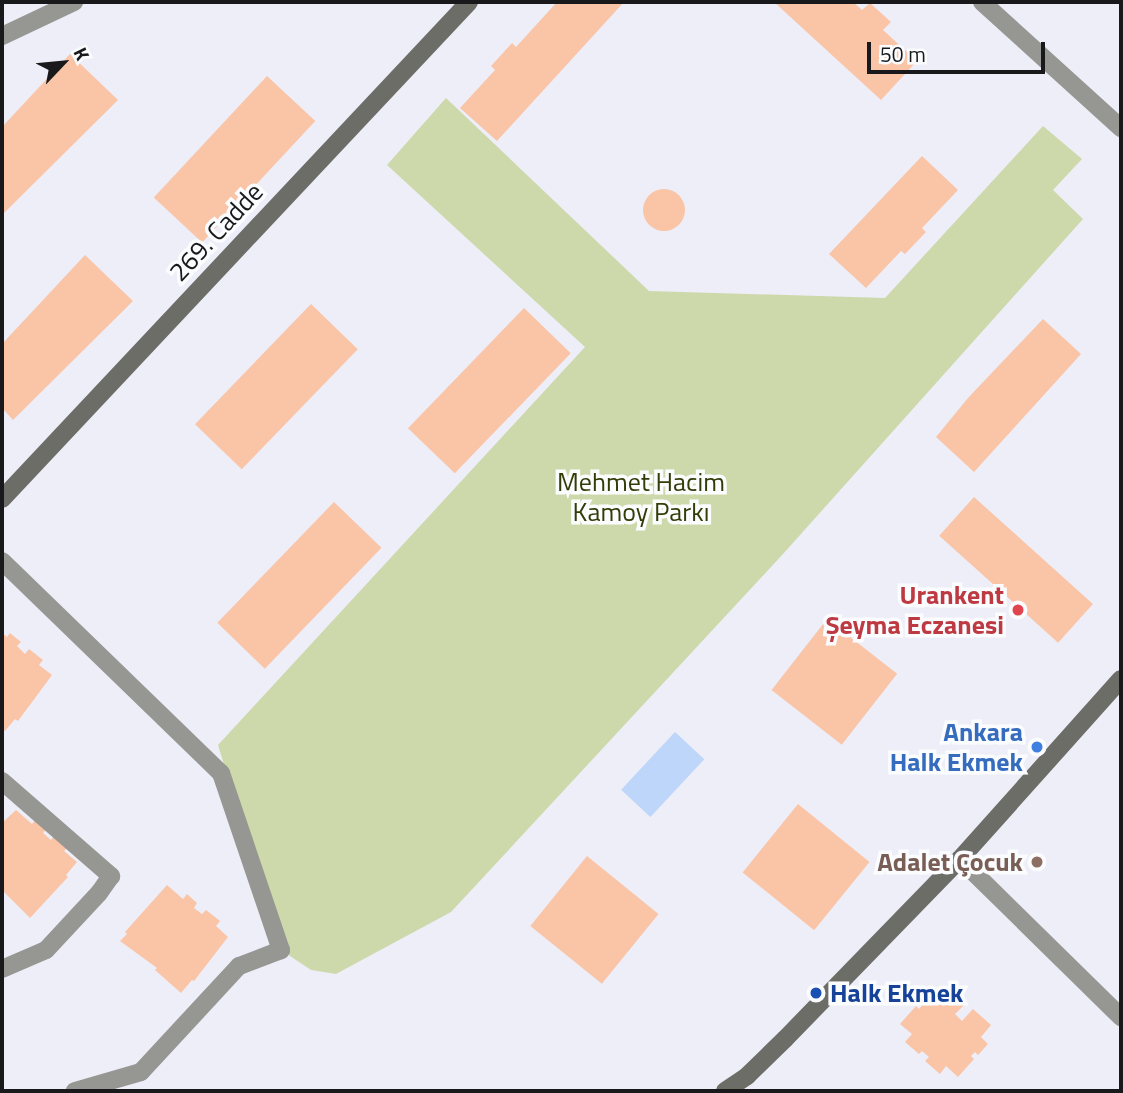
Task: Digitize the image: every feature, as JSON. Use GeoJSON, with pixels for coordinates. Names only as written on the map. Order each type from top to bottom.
{"type":"FeatureCollection","features":[{"type":"Feature","properties":{"kind":"street"},"geometry":{"type":"LineString","coordinates":[[2,36],[74,2]]}},
{"type":"Feature","properties":{"kind":"street","name":"269. Cadde"},"geometry":{"type":"LineString","coordinates":[[2,499],[469,2]]}},
{"type":"Feature","properties":{"kind":"street"},"geometry":{"type":"LineString","coordinates":[[982,2],[1121,128]]}},
{"type":"Feature","properties":{"kind":"street"},"geometry":{"type":"LineString","coordinates":[[2,561],[221,773],[281,950],[239,967],[141,1072],[75,1091]]}},
{"type":"Feature","properties":{"kind":"street"},"geometry":{"type":"LineString","coordinates":[[725,1091],[747,1076],[785,1039],[960,859],[1121,679]]}},
{"type":"Feature","properties":{"kind":"street"},"geometry":{"type":"LineString","coordinates":[[2,781],[111,876],[100,893],[46,950],[2,969]]}},
{"type":"Feature","properties":{"kind":"street"},"geometry":{"type":"LineString","coordinates":[[960,859],[1121,1017]]}},
{"type":"Feature","properties":{"kind":"green space","name":"Mehmet Hacim Kamoy Parkı"},"geometry":{"type":"Polygon","coordinates":[[[446,98],[649,291],[885,298],[1043,126],[1082,159],[1053,190],[1083,219],[783,554],[451,912],[336,974],[311,970],[281,950],[218,745],[585,347],[387,165],[446,98]]]}},
{"type":"Feature","properties":{"kind":"water"},"geometry":{"type":"Polygon","coordinates":[[[675,732],[704,759],[650,817],[621,790],[675,732]]]}},
{"type":"Feature","properties":{"kind":"building"},"geometry":{"type":"Polygon","coordinates":[[[557,2],[624,2],[497,141],[460,108],[495,70],[491,66],[512,43],[516,47],[557,2]]]}},
{"type":"Feature","properties":{"kind":"building"},"geometry":{"type":"Polygon","coordinates":[[[774,2],[853,2],[862,10],[870,3],[891,22],[883,30],[917,61],[881,100],[774,2]]]}},
{"type":"Feature","properties":{"kind":"building"},"geometry":{"type":"Polygon","coordinates":[[[70,54],[118,100],[2,215],[2,127],[70,54]]]}},
{"type":"Feature","properties":{"kind":"building"},"geometry":{"type":"Polygon","coordinates":[[[267,76],[315,121],[202,242],[154,197],[267,76]]]}},
{"type":"Feature","properties":{"kind":"building"},"geometry":{"type":"Polygon","coordinates":[[[922,156],[958,190],[922,228],[926,232],[905,254],[901,251],[866,288],[829,254],[922,156]]]}},
{"type":"Feature","properties":{"kind":"building"},"geometry":{"type":"Polygon","coordinates":[[[664,189],[679,195],[685,210],[679,225],[664,231],[649,225],[643,210],[649,195],[664,189]]]}},
{"type":"Feature","properties":{"kind":"building"},"geometry":{"type":"Polygon","coordinates":[[[85,255],[133,301],[13,420],[2,408],[2,344],[85,255]]]}},
{"type":"Feature","properties":{"kind":"building"},"geometry":{"type":"Polygon","coordinates":[[[311,304],[358,349],[242,469],[195,424],[311,304]]]}},
{"type":"Feature","properties":{"kind":"building"},"geometry":{"type":"Polygon","coordinates":[[[524,308],[571,353],[455,473],[408,428],[524,308]]]}},
{"type":"Feature","properties":{"kind":"building"},"geometry":{"type":"Polygon","coordinates":[[[1043,319],[1081,354],[974,472],[936,437],[968,398],[1043,319]]]}},
{"type":"Feature","properties":{"kind":"building"},"geometry":{"type":"Polygon","coordinates":[[[974,497],[1093,604],[1058,643],[939,536],[974,497]]]}},
{"type":"Feature","properties":{"kind":"building"},"geometry":{"type":"Polygon","coordinates":[[[334,502],[381,548],[265,669],[217,623],[334,502]]]}},
{"type":"Feature","properties":{"kind":"building"},"geometry":{"type":"Polygon","coordinates":[[[827,619],[897,674],[842,745],[772,690],[827,619]]]}},
{"type":"Feature","properties":{"kind":"building"},"geometry":{"type":"Polygon","coordinates":[[[2,633],[7,637],[10,633],[21,642],[17,646],[25,654],[29,649],[43,660],[39,665],[52,675],[18,721],[15,719],[5,731],[2,729],[2,633]]]}},
{"type":"Feature","properties":{"kind":"building"},"geometry":{"type":"Polygon","coordinates":[[[798,804],[869,862],[814,930],[743,872],[798,804]]]}},
{"type":"Feature","properties":{"kind":"building"},"geometry":{"type":"Polygon","coordinates":[[[16,810],[32,824],[36,819],[47,828],[43,833],[51,840],[55,835],[68,847],[64,851],[77,862],[66,875],[68,877],[30,918],[2,890],[2,823],[16,810]]]}},
{"type":"Feature","properties":{"kind":"building"},"geometry":{"type":"Polygon","coordinates":[[[587,856],[658,914],[602,984],[530,926],[587,856]]]}},
{"type":"Feature","properties":{"kind":"building"},"geometry":{"type":"Polygon","coordinates":[[[167,885],[183,899],[187,894],[197,903],[194,908],[202,914],[206,910],[220,921],[216,926],[228,937],[194,981],[181,993],[155,970],[157,968],[120,941],[167,885]]]}},
{"type":"Feature","properties":{"kind":"building"},"geometry":{"type":"Polygon","coordinates":[[[948,986],[966,1003],[955,1014],[962,1021],[973,1009],[991,1025],[981,1037],[988,1044],[978,1055],[975,1052],[971,1056],[974,1059],[958,1077],[946,1066],[940,1074],[925,1061],[929,1057],[922,1051],[919,1054],[905,1042],[912,1034],[900,1024],[916,1006],[919,1009],[923,1004],[920,1001],[930,991],[937,998],[948,986]]]}},
{"type":"Feature","properties":{"kind":"place","name":"Urankent Şeyma Eczanesi"},"geometry":{"type":"Point","coordinates":[1018,610]}},
{"type":"Feature","properties":{"kind":"place","name":"Ankara Halk Ekmek"},"geometry":{"type":"Point","coordinates":[1037,747]}},
{"type":"Feature","properties":{"kind":"place","name":"Adalet Çocuk"},"geometry":{"type":"Point","coordinates":[1037,862]}},
{"type":"Feature","properties":{"kind":"place","name":"Halk Ekmek"},"geometry":{"type":"Point","coordinates":[816,993]}}]}
